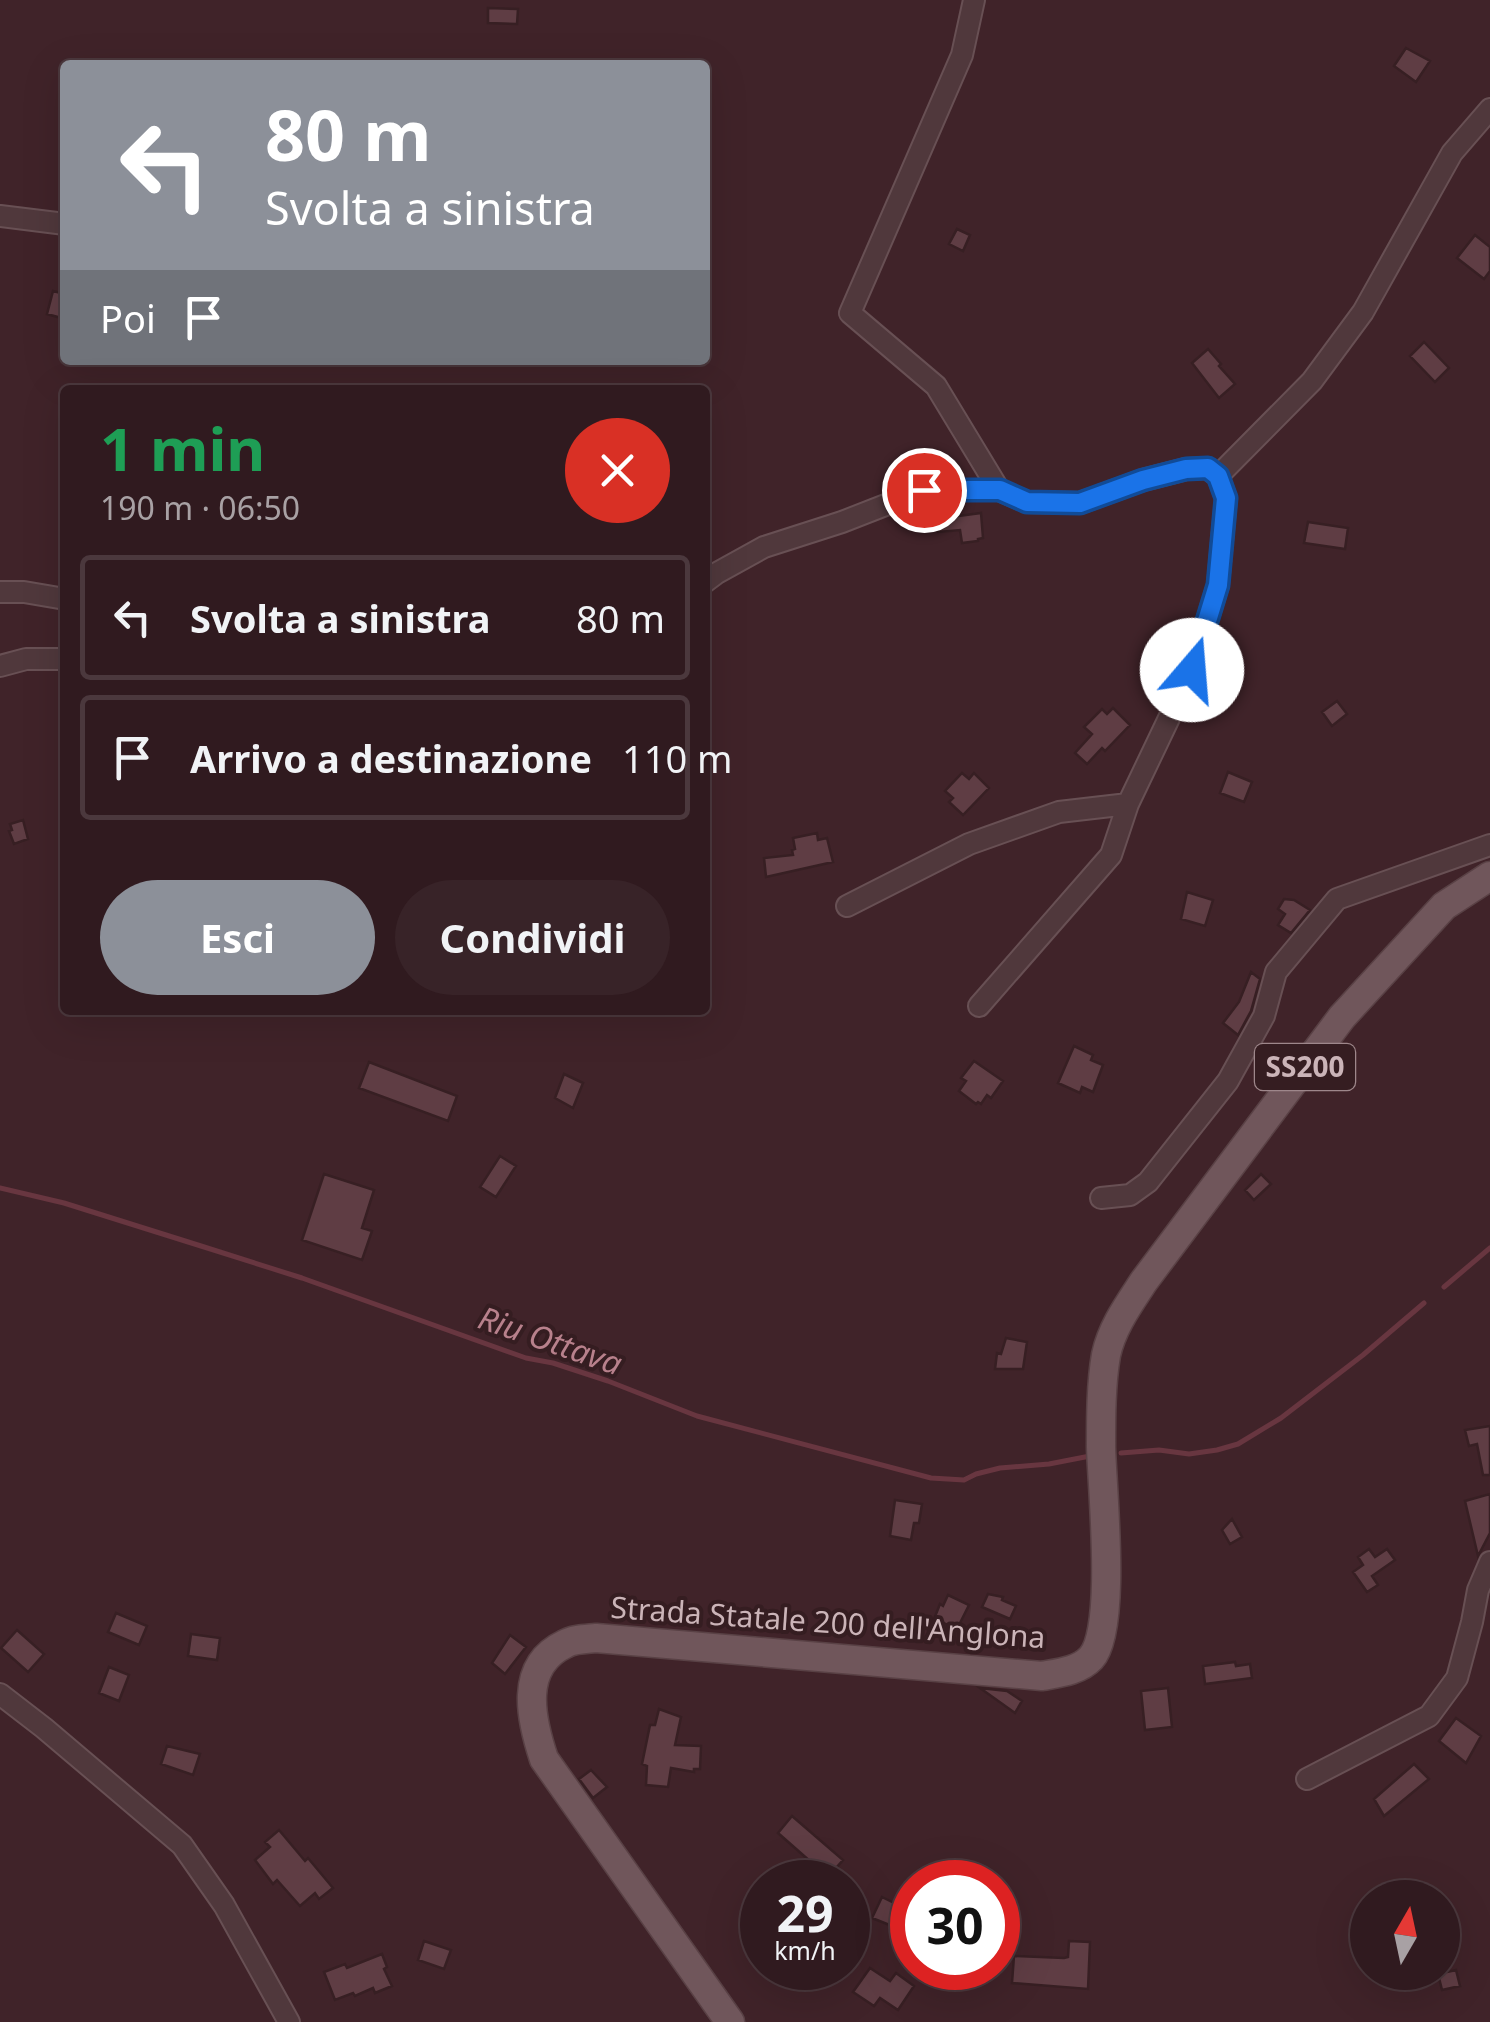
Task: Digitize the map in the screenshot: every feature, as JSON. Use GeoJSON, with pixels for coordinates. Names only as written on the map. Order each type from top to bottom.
{"type":"FeatureCollection","features":[{"type":"Feature","properties":{"kind":"main road","name":"Strada Statale 200 dell'Anglona"},"geometry":{"type":"LineString","coordinates":[[730,2022],[544,1759],[530,1700],[534,1675],[548,1656],[566,1642],[596,1638],[1042,1676],[1069,1671],[1092,1658],[1101,1639],[1106,1605],[1101,1440],[1105,1361],[1122,1314],[1342,1017],[1444,906],[1490,876]]}},
{"type":"Feature","properties":{"kind":"street"},"geometry":{"type":"LineString","coordinates":[[974,0],[962,55],[850,312],[936,386],[1000,490]]}},
{"type":"Feature","properties":{"kind":"street"},"geometry":{"type":"LineString","coordinates":[[1218,476],[1312,381],[1363,312],[1452,153],[1490,109]]}},
{"type":"Feature","properties":{"kind":"street"},"geometry":{"type":"LineString","coordinates":[[0,216],[60,223]]}},
{"type":"Feature","properties":{"kind":"street"},"geometry":{"type":"LineString","coordinates":[[710,578],[764,547],[924,490],[1000,490],[1027,502],[1080,503],[1186,469],[1208,468],[1218,476],[1226,498],[1218,585],[1192,670],[1128,804],[1111,855],[979,1006]]}},
{"type":"Feature","properties":{"kind":"street"},"geometry":{"type":"LineString","coordinates":[[24,592],[60,585]]}},
{"type":"Feature","properties":{"kind":"street"},"geometry":{"type":"LineString","coordinates":[[0,592],[60,598]]}},
{"type":"Feature","properties":{"kind":"street"},"geometry":{"type":"LineString","coordinates":[[0,666],[26,659],[60,659]]}},
{"type":"Feature","properties":{"kind":"street"},"geometry":{"type":"LineString","coordinates":[[847,906],[969,844],[1059,812],[1128,804]]}},
{"type":"Feature","properties":{"kind":"street"},"geometry":{"type":"LineString","coordinates":[[1100,1198],[1130,1195],[1148,1182],[1228,1081],[1264,1016],[1276,972],[1337,899],[1490,846]]}},
{"type":"Feature","properties":{"kind":"street"},"geometry":{"type":"LineString","coordinates":[[1307,1780],[1430,1716],[1456,1678],[1478,1590],[1490,1562]]}},
{"type":"Feature","properties":{"kind":"street"},"geometry":{"type":"LineString","coordinates":[[0,1694],[182,1845],[224,1905],[289,2022]]}},
{"type":"Feature","properties":{"kind":"building"},"geometry":{"type":"Polygon","coordinates":[[[488,8],[518,9],[517,24],[488,23],[488,8]]]}},
{"type":"Feature","properties":{"kind":"building"},"geometry":{"type":"Polygon","coordinates":[[[1406,48],[1430,61],[1416,82],[1394,66],[1406,48]]]}},
{"type":"Feature","properties":{"kind":"building"},"geometry":{"type":"Polygon","coordinates":[[[957,229],[970,235],[963,251],[949,244],[957,229]]]}},
{"type":"Feature","properties":{"kind":"building"},"geometry":{"type":"Polygon","coordinates":[[[1475,235],[1490,247],[1490,271],[1484,279],[1457,258],[1475,235]]]}},
{"type":"Feature","properties":{"kind":"building"},"geometry":{"type":"Polygon","coordinates":[[[53,291],[60,293],[60,318],[47,314],[53,291]]]}},
{"type":"Feature","properties":{"kind":"building"},"geometry":{"type":"Polygon","coordinates":[[[1424,342],[1449,368],[1435,382],[1410,356],[1424,342]]]}},
{"type":"Feature","properties":{"kind":"building"},"geometry":{"type":"Polygon","coordinates":[[[1208,349],[1235,384],[1219,398],[1192,363],[1208,349]]]}},
{"type":"Feature","properties":{"kind":"building"},"geometry":{"type":"Polygon","coordinates":[[[981,513],[983,538],[978,541],[962,543],[960,530],[938,532],[936,519],[981,513]]]}},
{"type":"Feature","properties":{"kind":"building"},"geometry":{"type":"Polygon","coordinates":[[[1308,522],[1348,528],[1345,549],[1304,543],[1308,522]]]}},
{"type":"Feature","properties":{"kind":"building"},"geometry":{"type":"Polygon","coordinates":[[[1337,701],[1347,714],[1332,726],[1322,712],[1337,701]]]}},
{"type":"Feature","properties":{"kind":"building"},"geometry":{"type":"Polygon","coordinates":[[[1113,708],[1130,725],[1087,764],[1075,753],[1092,734],[1084,727],[1102,709],[1107,714],[1113,708]]]}},
{"type":"Feature","properties":{"kind":"building"},"geometry":{"type":"Polygon","coordinates":[[[1228,772],[1252,782],[1244,802],[1220,793],[1228,772]]]}},
{"type":"Feature","properties":{"kind":"building"},"geometry":{"type":"Polygon","coordinates":[[[962,773],[969,779],[974,773],[989,788],[963,815],[949,802],[953,798],[945,791],[962,773]]]}},
{"type":"Feature","properties":{"kind":"building"},"geometry":{"type":"Polygon","coordinates":[[[23,820],[28,839],[14,844],[10,824],[23,820]]]}},
{"type":"Feature","properties":{"kind":"building"},"geometry":{"type":"Polygon","coordinates":[[[817,833],[818,840],[827,838],[833,862],[766,877],[764,858],[793,855],[793,838],[817,833]]]}},
{"type":"Feature","properties":{"kind":"building"},"geometry":{"type":"Polygon","coordinates":[[[1187,892],[1213,900],[1205,926],[1181,919],[1187,892]]]}},
{"type":"Feature","properties":{"kind":"building"},"geometry":{"type":"Polygon","coordinates":[[[1284,899],[1310,910],[1291,933],[1278,925],[1285,914],[1278,909],[1284,899]]]}},
{"type":"Feature","properties":{"kind":"building"},"geometry":{"type":"Polygon","coordinates":[[[1251,972],[1260,979],[1251,1011],[1238,1035],[1223,1023],[1239,1002],[1251,972]]]}},
{"type":"Feature","properties":{"kind":"building"},"geometry":{"type":"Polygon","coordinates":[[[1074,1046],[1103,1065],[1093,1092],[1082,1087],[1080,1093],[1058,1083],[1074,1046]]]}},
{"type":"Feature","properties":{"kind":"building"},"geometry":{"type":"Polygon","coordinates":[[[974,1061],[1003,1081],[991,1098],[987,1095],[981,1104],[959,1091],[966,1081],[961,1078],[974,1061]]]}},
{"type":"Feature","properties":{"kind":"building"},"geometry":{"type":"Polygon","coordinates":[[[369,1062],[457,1096],[448,1121],[359,1088],[369,1062]]]}},
{"type":"Feature","properties":{"kind":"building"},"geometry":{"type":"Polygon","coordinates":[[[564,1074],[583,1083],[573,1108],[555,1098],[564,1074]]]}},
{"type":"Feature","properties":{"kind":"building"},"geometry":{"type":"Polygon","coordinates":[[[500,1156],[516,1166],[496,1197],[480,1187],[500,1156]]]}},
{"type":"Feature","properties":{"kind":"building"},"geometry":{"type":"Polygon","coordinates":[[[324,1174],[374,1190],[362,1228],[372,1231],[362,1260],[302,1240],[324,1174]]]}},
{"type":"Feature","properties":{"kind":"building"},"geometry":{"type":"Polygon","coordinates":[[[1261,1174],[1271,1184],[1254,1200],[1245,1190],[1261,1174]]]}},
{"type":"Feature","properties":{"kind":"building"},"geometry":{"type":"Polygon","coordinates":[[[1006,1338],[1027,1342],[1023,1369],[995,1369],[997,1353],[1001,1354],[1006,1338]]]}},
{"type":"Feature","properties":{"kind":"building"},"geometry":{"type":"Polygon","coordinates":[[[1490,1426],[1490,1475],[1483,1475],[1477,1444],[1469,1446],[1465,1430],[1490,1426]]]}},
{"type":"Feature","properties":{"kind":"building"},"geometry":{"type":"Polygon","coordinates":[[[1490,1494],[1490,1533],[1478,1556],[1465,1501],[1490,1494]]]}},
{"type":"Feature","properties":{"kind":"building"},"geometry":{"type":"Polygon","coordinates":[[[895,1500],[922,1504],[911,1540],[890,1536],[895,1500]]]}},
{"type":"Feature","properties":{"kind":"building"},"geometry":{"type":"Polygon","coordinates":[[[1232,1519],[1242,1537],[1230,1544],[1222,1530],[1232,1519]]]}},
{"type":"Feature","properties":{"kind":"building"},"geometry":{"type":"Polygon","coordinates":[[[1369,1549],[1375,1557],[1387,1549],[1395,1560],[1372,1576],[1378,1585],[1367,1592],[1353,1572],[1363,1565],[1358,1557],[1369,1549]]]}},
{"type":"Feature","properties":{"kind":"building"},"geometry":{"type":"Polygon","coordinates":[[[988,1594],[1003,1597],[1002,1600],[1016,1606],[1010,1619],[982,1607],[988,1594]]]}},
{"type":"Feature","properties":{"kind":"building"},"geometry":{"type":"Polygon","coordinates":[[[948,1595],[969,1605],[957,1629],[934,1619],[948,1595]]]}},
{"type":"Feature","properties":{"kind":"building"},"geometry":{"type":"Polygon","coordinates":[[[116,1613],[147,1626],[139,1645],[108,1632],[116,1613]]]}},
{"type":"Feature","properties":{"kind":"building"},"geometry":{"type":"Polygon","coordinates":[[[17,1630],[44,1654],[28,1672],[1,1648],[17,1630]]]}},
{"type":"Feature","properties":{"kind":"building"},"geometry":{"type":"Polygon","coordinates":[[[191,1634],[220,1638],[217,1660],[188,1656],[191,1634]]]}},
{"type":"Feature","properties":{"kind":"building"},"geometry":{"type":"Polygon","coordinates":[[[510,1635],[526,1647],[505,1674],[492,1663],[510,1635]]]}},
{"type":"Feature","properties":{"kind":"building"},"geometry":{"type":"Polygon","coordinates":[[[1235,1662],[1236,1666],[1250,1664],[1252,1678],[1205,1684],[1203,1666],[1235,1662]]]}},
{"type":"Feature","properties":{"kind":"building"},"geometry":{"type":"Polygon","coordinates":[[[109,1667],[129,1675],[119,1701],[99,1693],[109,1667]]]}},
{"type":"Feature","properties":{"kind":"building"},"geometry":{"type":"Polygon","coordinates":[[[980,1688],[1007,1691],[1022,1701],[1015,1713],[980,1688]]]}},
{"type":"Feature","properties":{"kind":"building"},"geometry":{"type":"Polygon","coordinates":[[[1168,1688],[1172,1727],[1145,1730],[1141,1691],[1168,1688]]]}},
{"type":"Feature","properties":{"kind":"building"},"geometry":{"type":"Polygon","coordinates":[[[659,1709],[681,1717],[675,1745],[701,1746],[700,1769],[694,1772],[671,1768],[668,1787],[646,1785],[647,1766],[642,1764],[650,1725],[655,1725],[659,1709]]]}},
{"type":"Feature","properties":{"kind":"building"},"geometry":{"type":"Polygon","coordinates":[[[1456,1718],[1481,1736],[1466,1763],[1439,1741],[1456,1718]]]}},
{"type":"Feature","properties":{"kind":"building"},"geometry":{"type":"Polygon","coordinates":[[[167,1746],[200,1754],[193,1775],[161,1764],[167,1746]]]}},
{"type":"Feature","properties":{"kind":"building"},"geometry":{"type":"Polygon","coordinates":[[[1414,1764],[1429,1779],[1384,1816],[1374,1799],[1414,1764]]]}},
{"type":"Feature","properties":{"kind":"building"},"geometry":{"type":"Polygon","coordinates":[[[591,1770],[607,1787],[593,1798],[579,1779],[591,1770]]]}},
{"type":"Feature","properties":{"kind":"building"},"geometry":{"type":"Polygon","coordinates":[[[792,1816],[843,1860],[809,1860],[778,1833],[792,1816]]]}},
{"type":"Feature","properties":{"kind":"building"},"geometry":{"type":"Polygon","coordinates":[[[279,1830],[333,1888],[319,1899],[315,1893],[300,1906],[277,1880],[273,1884],[255,1860],[270,1847],[265,1842],[279,1830]]]}},
{"type":"Feature","properties":{"kind":"building"},"geometry":{"type":"Polygon","coordinates":[[[882,1897],[890,1901],[890,1925],[872,1918],[882,1897]]]}},
{"type":"Feature","properties":{"kind":"building"},"geometry":{"type":"Polygon","coordinates":[[[424,1941],[451,1950],[444,1969],[418,1960],[424,1941]]]}},
{"type":"Feature","properties":{"kind":"building"},"geometry":{"type":"Polygon","coordinates":[[[1069,1941],[1090,1942],[1088,1989],[1020,1984],[1020,1956],[1068,1957],[1069,1941]]]}},
{"type":"Feature","properties":{"kind":"building"},"geometry":{"type":"Polygon","coordinates":[[[382,1954],[392,1986],[335,2000],[324,1972],[382,1954]]]}},
{"type":"Feature","properties":{"kind":"building"},"geometry":{"type":"Polygon","coordinates":[[[870,1968],[890,1981],[890,1990],[911,1990],[898,2010],[880,1998],[874,2006],[853,1992],[870,1990],[870,1968]]]}},
{"type":"Feature","properties":{"kind":"waterway","name":"Riu Ottava"},"geometry":{"type":"LineString","coordinates":[[0,1188],[64,1203],[302,1278],[526,1358],[608,1381],[697,1416],[931,1478],[964,1480],[1000,1468],[1090,1456]]}},
{"type":"Feature","properties":{"kind":"waterway","name":"Riu Ottava"},"geometry":{"type":"LineString","coordinates":[[1444,1287],[1490,1248]]}},
{"type":"Feature","properties":{"kind":"waterway","name":"Riu Ottava"},"geometry":{"type":"LineString","coordinates":[[1121,1453],[1159,1450],[1189,1454],[1238,1444],[1281,1418],[1424,1303]]}},
{"type":"Feature","properties":{"kind":"route"},"geometry":{"type":"LineString","coordinates":[[924,490],[1000,490],[1027,502],[1080,503],[1143,480],[1186,469],[1208,468],[1218,476],[1226,498],[1218,585],[1192,670]]}}]}
